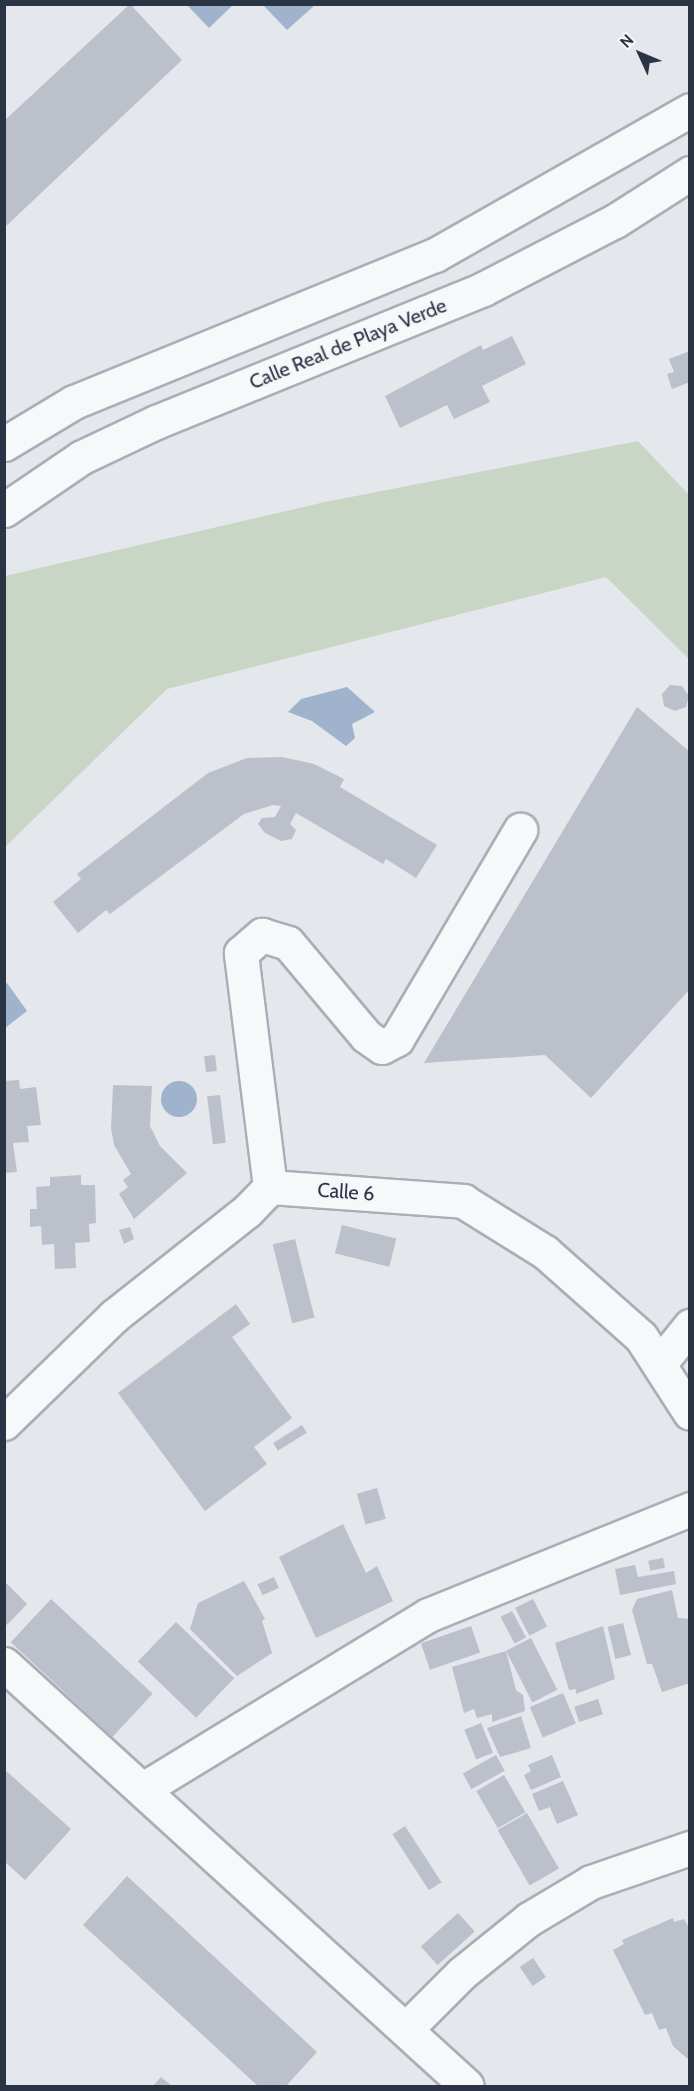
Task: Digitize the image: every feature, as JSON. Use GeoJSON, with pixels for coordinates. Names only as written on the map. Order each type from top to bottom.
{"type":"FeatureCollection","features":[{"type":"Feature","properties":{"kind":"street"},"geometry":{"type":"LineString","coordinates":[[4,444],[74,402],[435,255],[690,110]]}},
{"type":"Feature","properties":{"kind":"street","name":"Calle Real de Playa Verde"},"geometry":{"type":"LineString","coordinates":[[4,510],[82,457],[156,422],[483,289],[615,221],[690,173]]}},
{"type":"Feature","properties":{"kind":"street"},"geometry":{"type":"LineString","coordinates":[[4,1423],[114,1316],[247,1211],[270,1187],[241,953],[262,935],[288,943],[366,1036],[382,1047],[397,1039],[520,830]]}},
{"type":"Feature","properties":{"kind":"street","name":"Calle 6"},"geometry":{"type":"LineString","coordinates":[[270,1187],[463,1201],[545,1252],[640,1337],[660,1363],[690,1413]]}},
{"type":"Feature","properties":{"kind":"street"},"geometry":{"type":"LineString","coordinates":[[660,1363],[690,1326]]}},
{"type":"Feature","properties":{"kind":"street"},"geometry":{"type":"LineString","coordinates":[[143,1789],[428,1615],[690,1509]]}},
{"type":"Feature","properties":{"kind":"street"},"geometry":{"type":"LineString","coordinates":[[4,1664],[467,2086]]}},
{"type":"Feature","properties":{"kind":"street"},"geometry":{"type":"LineString","coordinates":[[406,2029],[462,1973],[529,1919],[591,1882],[690,1848]]}},
{"type":"Feature","properties":{"kind":"green space"},"geometry":{"type":"Polygon","coordinates":[[[638,441],[689,495],[689,659],[606,577],[167,689],[5,847],[5,576],[325,502],[638,441]]]}},
{"type":"Feature","properties":{"kind":"water"},"geometry":{"type":"Polygon","coordinates":[[[187,5],[233,5],[209,28],[187,5]]]}},
{"type":"Feature","properties":{"kind":"water"},"geometry":{"type":"Polygon","coordinates":[[[263,5],[315,5],[287,30],[263,5]]]}},
{"type":"Feature","properties":{"kind":"water"},"geometry":{"type":"Polygon","coordinates":[[[347,687],[375,712],[352,724],[355,738],[346,746],[312,721],[288,712],[301,699],[347,687]]]}},
{"type":"Feature","properties":{"kind":"water"},"geometry":{"type":"Polygon","coordinates":[[[7,983],[27,1011],[5,1028],[5,984],[7,983]]]}},
{"type":"Feature","properties":{"kind":"water"},"geometry":{"type":"Polygon","coordinates":[[[179,1081],[191,1087],[197,1099],[191,1111],[179,1117],[167,1111],[161,1099],[167,1087],[179,1081]]]}},
{"type":"Feature","properties":{"kind":"building"},"geometry":{"type":"Polygon","coordinates":[[[130,4],[182,60],[4,228],[4,121],[130,4]]]}},
{"type":"Feature","properties":{"kind":"building"},"geometry":{"type":"Polygon","coordinates":[[[512,336],[526,364],[482,386],[490,402],[454,419],[447,405],[400,428],[385,396],[481,345],[483,350],[512,336]]]}},
{"type":"Feature","properties":{"kind":"building"},"geometry":{"type":"Polygon","coordinates":[[[690,351],[690,382],[672,389],[667,374],[674,372],[669,359],[690,351]]]}},
{"type":"Feature","properties":{"kind":"building"},"geometry":{"type":"Polygon","coordinates":[[[670,685],[682,686],[689,696],[686,707],[675,711],[664,706],[662,694],[670,685]]]}},
{"type":"Feature","properties":{"kind":"building"},"geometry":{"type":"Polygon","coordinates":[[[637,707],[690,752],[690,989],[591,1098],[545,1055],[424,1063],[637,707]]]}},
{"type":"Feature","properties":{"kind":"building"},"geometry":{"type":"Polygon","coordinates":[[[282,757],[314,764],[344,779],[340,787],[437,845],[416,878],[386,859],[383,864],[296,813],[290,824],[296,830],[292,839],[281,841],[265,833],[258,824],[262,818],[275,817],[281,806],[273,805],[244,814],[110,914],[106,910],[78,933],[53,902],[81,879],[77,874],[208,773],[247,758],[282,757]]]}},
{"type":"Feature","properties":{"kind":"building"},"geometry":{"type":"Polygon","coordinates":[[[215,1055],[217,1071],[206,1072],[204,1056],[215,1055]]]}},
{"type":"Feature","properties":{"kind":"building"},"geometry":{"type":"Polygon","coordinates":[[[19,1080],[20,1089],[36,1087],[41,1125],[27,1126],[29,1142],[13,1143],[17,1172],[4,1173],[4,1081],[19,1080]]]}},
{"type":"Feature","properties":{"kind":"building"},"geometry":{"type":"Polygon","coordinates":[[[113,1085],[152,1086],[150,1126],[160,1146],[187,1173],[134,1219],[119,1194],[128,1187],[123,1180],[131,1174],[114,1145],[111,1128],[113,1085]]]}},
{"type":"Feature","properties":{"kind":"building"},"geometry":{"type":"Polygon","coordinates":[[[220,1095],[226,1143],[213,1144],[207,1097],[220,1095]]]}},
{"type":"Feature","properties":{"kind":"building"},"geometry":{"type":"Polygon","coordinates":[[[81,1175],[81,1185],[95,1185],[96,1223],[89,1224],[90,1242],[75,1243],[76,1268],[55,1269],[54,1244],[42,1245],[41,1226],[30,1227],[30,1209],[37,1209],[36,1187],[50,1186],[50,1177],[81,1175]]]}},
{"type":"Feature","properties":{"kind":"building"},"geometry":{"type":"Polygon","coordinates":[[[342,1225],[396,1239],[389,1267],[335,1253],[342,1225]]]}},
{"type":"Feature","properties":{"kind":"building"},"geometry":{"type":"Polygon","coordinates":[[[130,1227],[134,1239],[124,1244],[119,1230],[130,1227]]]}},
{"type":"Feature","properties":{"kind":"building"},"geometry":{"type":"Polygon","coordinates":[[[295,1239],[315,1318],[292,1323],[273,1245],[295,1239]]]}},
{"type":"Feature","properties":{"kind":"building"},"geometry":{"type":"Polygon","coordinates":[[[236,1304],[250,1324],[232,1337],[292,1418],[254,1447],[267,1464],[205,1511],[118,1393],[236,1304]]]}},
{"type":"Feature","properties":{"kind":"building"},"geometry":{"type":"Polygon","coordinates":[[[302,1425],[307,1433],[278,1451],[273,1443],[302,1425]]]}},
{"type":"Feature","properties":{"kind":"building"},"geometry":{"type":"Polygon","coordinates":[[[377,1488],[386,1519],[366,1525],[357,1494],[377,1488]]]}},
{"type":"Feature","properties":{"kind":"building"},"geometry":{"type":"Polygon","coordinates":[[[343,1524],[366,1573],[377,1566],[393,1601],[316,1638],[279,1557],[343,1524]]]}},
{"type":"Feature","properties":{"kind":"building"},"geometry":{"type":"Polygon","coordinates":[[[663,1558],[665,1568],[650,1571],[648,1561],[663,1558]]]}},
{"type":"Feature","properties":{"kind":"building"},"geometry":{"type":"Polygon","coordinates":[[[635,1565],[638,1577],[674,1571],[676,1584],[620,1595],[615,1569],[635,1565]]]}},
{"type":"Feature","properties":{"kind":"building"},"geometry":{"type":"Polygon","coordinates":[[[274,1577],[279,1588],[262,1595],[258,1584],[274,1577]]]}},
{"type":"Feature","properties":{"kind":"building"},"geometry":{"type":"Polygon","coordinates":[[[244,1581],[265,1619],[262,1621],[272,1653],[237,1676],[190,1629],[198,1603],[244,1581]]]}},
{"type":"Feature","properties":{"kind":"building"},"geometry":{"type":"Polygon","coordinates":[[[6,1583],[27,1604],[7,1625],[4,1622],[6,1583]]]}},
{"type":"Feature","properties":{"kind":"building"},"geometry":{"type":"Polygon","coordinates":[[[672,1590],[678,1618],[690,1619],[690,1683],[662,1692],[652,1664],[647,1664],[632,1610],[637,1599],[672,1590]]]}},
{"type":"Feature","properties":{"kind":"building"},"geometry":{"type":"Polygon","coordinates":[[[51,1599],[153,1694],[112,1737],[11,1642],[51,1599]]]}},
{"type":"Feature","properties":{"kind":"building"},"geometry":{"type":"Polygon","coordinates":[[[533,1599],[547,1627],[529,1636],[515,1608],[533,1599]]]}},
{"type":"Feature","properties":{"kind":"building"},"geometry":{"type":"Polygon","coordinates":[[[512,1611],[526,1637],[515,1644],[501,1617],[512,1611]]]}},
{"type":"Feature","properties":{"kind":"building"},"geometry":{"type":"Polygon","coordinates":[[[176,1622],[234,1678],[196,1718],[138,1662],[176,1622]]]}},
{"type":"Feature","properties":{"kind":"building"},"geometry":{"type":"Polygon","coordinates":[[[623,1623],[631,1655],[615,1659],[607,1627],[623,1623]]]}},
{"type":"Feature","properties":{"kind":"building"},"geometry":{"type":"Polygon","coordinates":[[[471,1626],[480,1652],[430,1670],[421,1643],[471,1626]]]}},
{"type":"Feature","properties":{"kind":"building"},"geometry":{"type":"Polygon","coordinates":[[[603,1626],[615,1679],[576,1694],[576,1689],[569,1690],[555,1643],[603,1626]]]}},
{"type":"Feature","properties":{"kind":"building"},"geometry":{"type":"Polygon","coordinates":[[[531,1638],[557,1690],[532,1702],[506,1651],[531,1638]]]}},
{"type":"Feature","properties":{"kind":"building"},"geometry":{"type":"Polygon","coordinates":[[[506,1651],[516,1690],[523,1695],[525,1711],[492,1722],[492,1714],[477,1718],[474,1709],[464,1713],[452,1667],[506,1651]]]}},
{"type":"Feature","properties":{"kind":"building"},"geometry":{"type":"Polygon","coordinates":[[[563,1693],[576,1723],[543,1737],[530,1707],[563,1693]]]}},
{"type":"Feature","properties":{"kind":"building"},"geometry":{"type":"Polygon","coordinates":[[[598,1699],[603,1714],[579,1722],[574,1707],[598,1699]]]}},
{"type":"Feature","properties":{"kind":"building"},"geometry":{"type":"Polygon","coordinates":[[[521,1716],[531,1748],[500,1757],[487,1728],[521,1716]]]}},
{"type":"Feature","properties":{"kind":"building"},"geometry":{"type":"Polygon","coordinates":[[[481,1723],[493,1753],[476,1759],[464,1730],[481,1723]]]}},
{"type":"Feature","properties":{"kind":"building"},"geometry":{"type":"Polygon","coordinates":[[[496,1755],[505,1771],[471,1789],[463,1773],[496,1755]]]}},
{"type":"Feature","properties":{"kind":"building"},"geometry":{"type":"Polygon","coordinates":[[[552,1755],[561,1777],[531,1790],[524,1775],[531,1771],[528,1765],[552,1755]]]}},
{"type":"Feature","properties":{"kind":"building"},"geometry":{"type":"Polygon","coordinates":[[[4,1769],[71,1829],[25,1880],[4,1861],[4,1769]]]}},
{"type":"Feature","properties":{"kind":"building"},"geometry":{"type":"Polygon","coordinates":[[[504,1775],[526,1812],[498,1828],[476,1791],[504,1775]]]}},
{"type":"Feature","properties":{"kind":"building"},"geometry":{"type":"Polygon","coordinates":[[[563,1781],[578,1815],[557,1824],[550,1807],[539,1811],[532,1794],[563,1781]]]}},
{"type":"Feature","properties":{"kind":"building"},"geometry":{"type":"Polygon","coordinates":[[[527,1813],[559,1868],[530,1885],[498,1830],[527,1813]]]}},
{"type":"Feature","properties":{"kind":"building"},"geometry":{"type":"Polygon","coordinates":[[[405,1826],[441,1882],[429,1890],[392,1834],[405,1826]]]}},
{"type":"Feature","properties":{"kind":"building"},"geometry":{"type":"Polygon","coordinates":[[[127,1876],[317,2052],[286,2086],[258,2086],[83,1925],[127,1876]]]}},
{"type":"Feature","properties":{"kind":"building"},"geometry":{"type":"Polygon","coordinates":[[[458,1913],[475,1932],[438,1965],[421,1946],[458,1913]]]}},
{"type":"Feature","properties":{"kind":"building"},"geometry":{"type":"Polygon","coordinates":[[[673,1918],[674,1922],[684,1919],[690,1929],[690,2061],[673,2046],[666,2028],[659,2030],[652,2013],[645,2015],[613,1950],[624,1944],[622,1940],[673,1918]]]}},
{"type":"Feature","properties":{"kind":"building"},"geometry":{"type":"Polygon","coordinates":[[[533,1958],[546,1977],[533,1986],[520,1967],[533,1958]]]}},
{"type":"Feature","properties":{"kind":"building"},"geometry":{"type":"Polygon","coordinates":[[[161,2077],[172,2086],[153,2086],[161,2077]]]}}]}
